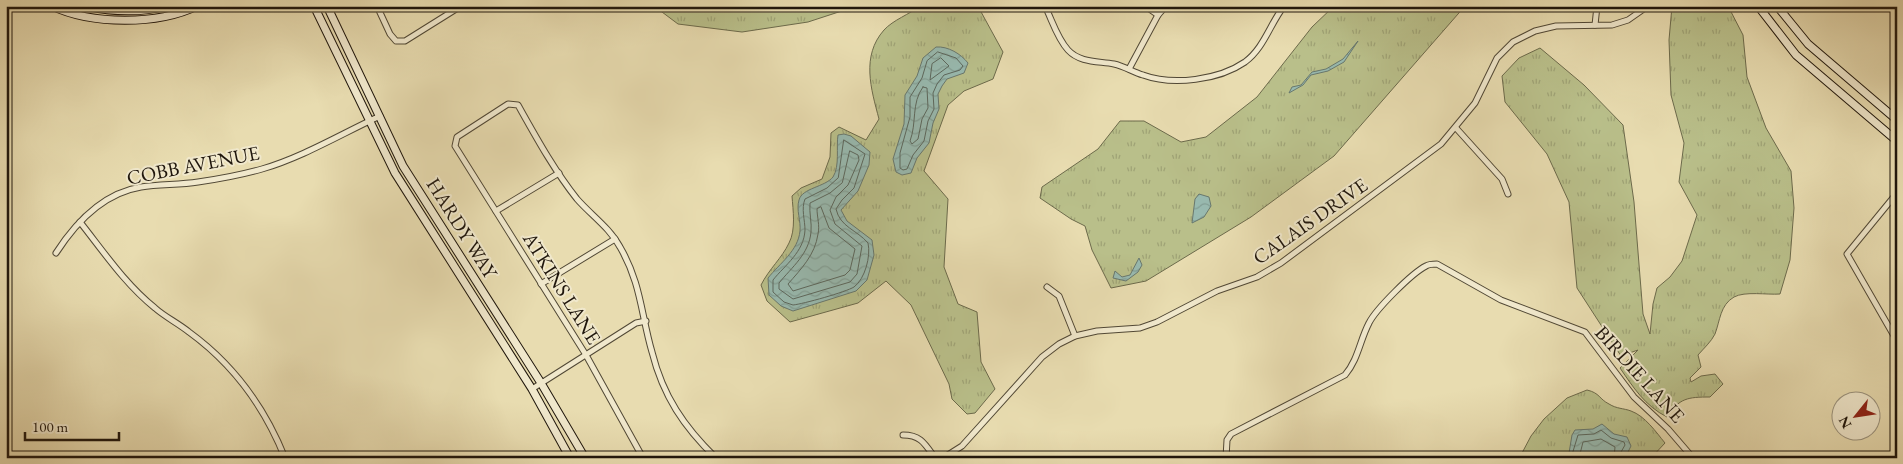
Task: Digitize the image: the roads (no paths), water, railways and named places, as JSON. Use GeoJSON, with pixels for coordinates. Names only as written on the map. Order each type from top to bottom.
{"type":"FeatureCollection","features":[{"type":"Feature","properties":{"kind":"main road"},"geometry":{"type":"LineString","coordinates":[[52,6],[62,11],[106,20],[152,19],[197,6]]}},
{"type":"Feature","properties":{"kind":"main road"},"geometry":{"type":"LineString","coordinates":[[86,6],[108,11],[148,11],[167,6]]}},
{"type":"Feature","properties":{"kind":"main road","name":"HARDY WAY"},"geometry":{"type":"LineString","coordinates":[[314,6],[395,173],[532,389],[570,458]]}},
{"type":"Feature","properties":{"kind":"main road","name":"HARDY WAY"},"geometry":{"type":"LineString","coordinates":[[327,6],[403,166],[542,383],[585,458]]}},
{"type":"Feature","properties":{"kind":"main road"},"geometry":{"type":"LineString","coordinates":[[1758,6],[1796,56],[1897,141]]}},
{"type":"Feature","properties":{"kind":"main road"},"geometry":{"type":"LineString","coordinates":[[1777,6],[1814,49],[1897,120]]}},
{"type":"Feature","properties":{"kind":"street"},"geometry":{"type":"LineString","coordinates":[[377,6],[390,34],[396,41],[404,41],[461,6]]}},
{"type":"Feature","properties":{"kind":"street"},"geometry":{"type":"LineString","coordinates":[[1045,6],[1068,50],[1078,58],[1165,79],[1203,79],[1226,72],[1246,61],[1263,42],[1284,6]]}},
{"type":"Feature","properties":{"kind":"street"},"geometry":{"type":"LineString","coordinates":[[1129,69],[1158,15],[1166,6]]}},
{"type":"Feature","properties":{"kind":"street"},"geometry":{"type":"LineString","coordinates":[[1595,25],[1597,6]]}},
{"type":"Feature","properties":{"kind":"street","name":"CALAIS DRIVE"},"geometry":{"type":"LineString","coordinates":[[943,458],[962,446],[1042,357],[1059,344],[1075,336],[1097,331],[1140,328],[1156,322],[1217,290],[1257,277],[1281,263],[1433,150],[1456,128],[1475,103],[1497,58],[1513,42],[1535,31],[1556,26],[1612,25],[1628,20],[1648,6]]}},
{"type":"Feature","properties":{"kind":"street"},"geometry":{"type":"LineString","coordinates":[[1148,8],[1158,15]]}},
{"type":"Feature","properties":{"kind":"street","name":"ATKINS LANE"},"geometry":{"type":"LineString","coordinates":[[559,173],[518,106],[508,104],[457,137],[455,146],[586,355],[643,458]]}},
{"type":"Feature","properties":{"kind":"street","name":"COBB AVENUE"},"geometry":{"type":"LineString","coordinates":[[56,253],[80,222],[98,206],[123,192],[139,187],[226,178],[263,169],[298,155],[380,116]]}},
{"type":"Feature","properties":{"kind":"street"},"geometry":{"type":"LineString","coordinates":[[1456,128],[1502,179],[1508,194]]}},
{"type":"Feature","properties":{"kind":"street"},"geometry":{"type":"LineString","coordinates":[[496,211],[559,173],[577,199],[615,239],[631,269],[646,321],[652,352],[667,394],[681,420],[716,458]]}},
{"type":"Feature","properties":{"kind":"street"},"geometry":{"type":"LineString","coordinates":[[1897,194],[1847,254],[1897,341]]}},
{"type":"Feature","properties":{"kind":"street"},"geometry":{"type":"LineString","coordinates":[[80,222],[132,288],[155,309],[190,332],[222,360],[250,392],[268,421],[285,458]]}},
{"type":"Feature","properties":{"kind":"street"},"geometry":{"type":"LineString","coordinates":[[540,284],[615,239]]}},
{"type":"Feature","properties":{"kind":"street","name":"BIRDIE LANE"},"geometry":{"type":"LineString","coordinates":[[1226,458],[1227,440],[1231,434],[1345,375],[1356,358],[1362,338],[1371,320],[1388,299],[1427,265],[1438,264],[1501,300],[1585,332],[1634,397],[1668,429],[1693,458]]}},
{"type":"Feature","properties":{"kind":"street"},"geometry":{"type":"LineString","coordinates":[[1047,287],[1059,296],[1075,336]]}},
{"type":"Feature","properties":{"kind":"street"},"geometry":{"type":"LineString","coordinates":[[532,389],[636,324],[646,321]]}},
{"type":"Feature","properties":{"kind":"street"},"geometry":{"type":"LineString","coordinates":[[903,435],[915,435],[935,458]]}},
{"type":"Feature","properties":{"kind":"water"},"geometry":{"type":"Polygon","coordinates":[[[1358,41],[1344,62],[1328,71],[1311,75],[1303,85],[1289,93],[1292,87],[1301,85],[1312,72],[1326,69],[1343,59],[1358,41]]]}},
{"type":"Feature","properties":{"kind":"water"},"geometry":{"type":"Polygon","coordinates":[[[936,47],[954,51],[968,63],[964,73],[947,79],[942,86],[938,94],[939,109],[933,123],[929,143],[917,158],[911,173],[902,175],[896,172],[893,159],[904,124],[905,95],[917,76],[923,58],[936,47]]]}},
{"type":"Feature","properties":{"kind":"water"},"geometry":{"type":"Polygon","coordinates":[[[838,135],[851,136],[870,152],[869,165],[858,191],[841,210],[847,221],[872,240],[874,255],[867,280],[856,291],[793,311],[781,306],[769,295],[768,278],[792,251],[799,238],[798,204],[801,196],[833,177],[837,162],[838,135]]]}},
{"type":"Feature","properties":{"kind":"water"},"geometry":{"type":"Polygon","coordinates":[[[1199,194],[1209,197],[1211,206],[1204,217],[1192,223],[1195,199],[1199,194]]]}},
{"type":"Feature","properties":{"kind":"water"},"geometry":{"type":"Polygon","coordinates":[[[1139,258],[1142,265],[1138,272],[1126,281],[1113,278],[1115,271],[1122,277],[1130,275],[1139,258]]]}},
{"type":"Feature","properties":{"kind":"water"},"geometry":{"type":"Polygon","coordinates":[[[1602,424],[1614,434],[1627,437],[1631,446],[1625,458],[1563,458],[1569,453],[1572,435],[1575,430],[1593,429],[1602,424]]]}}]}
